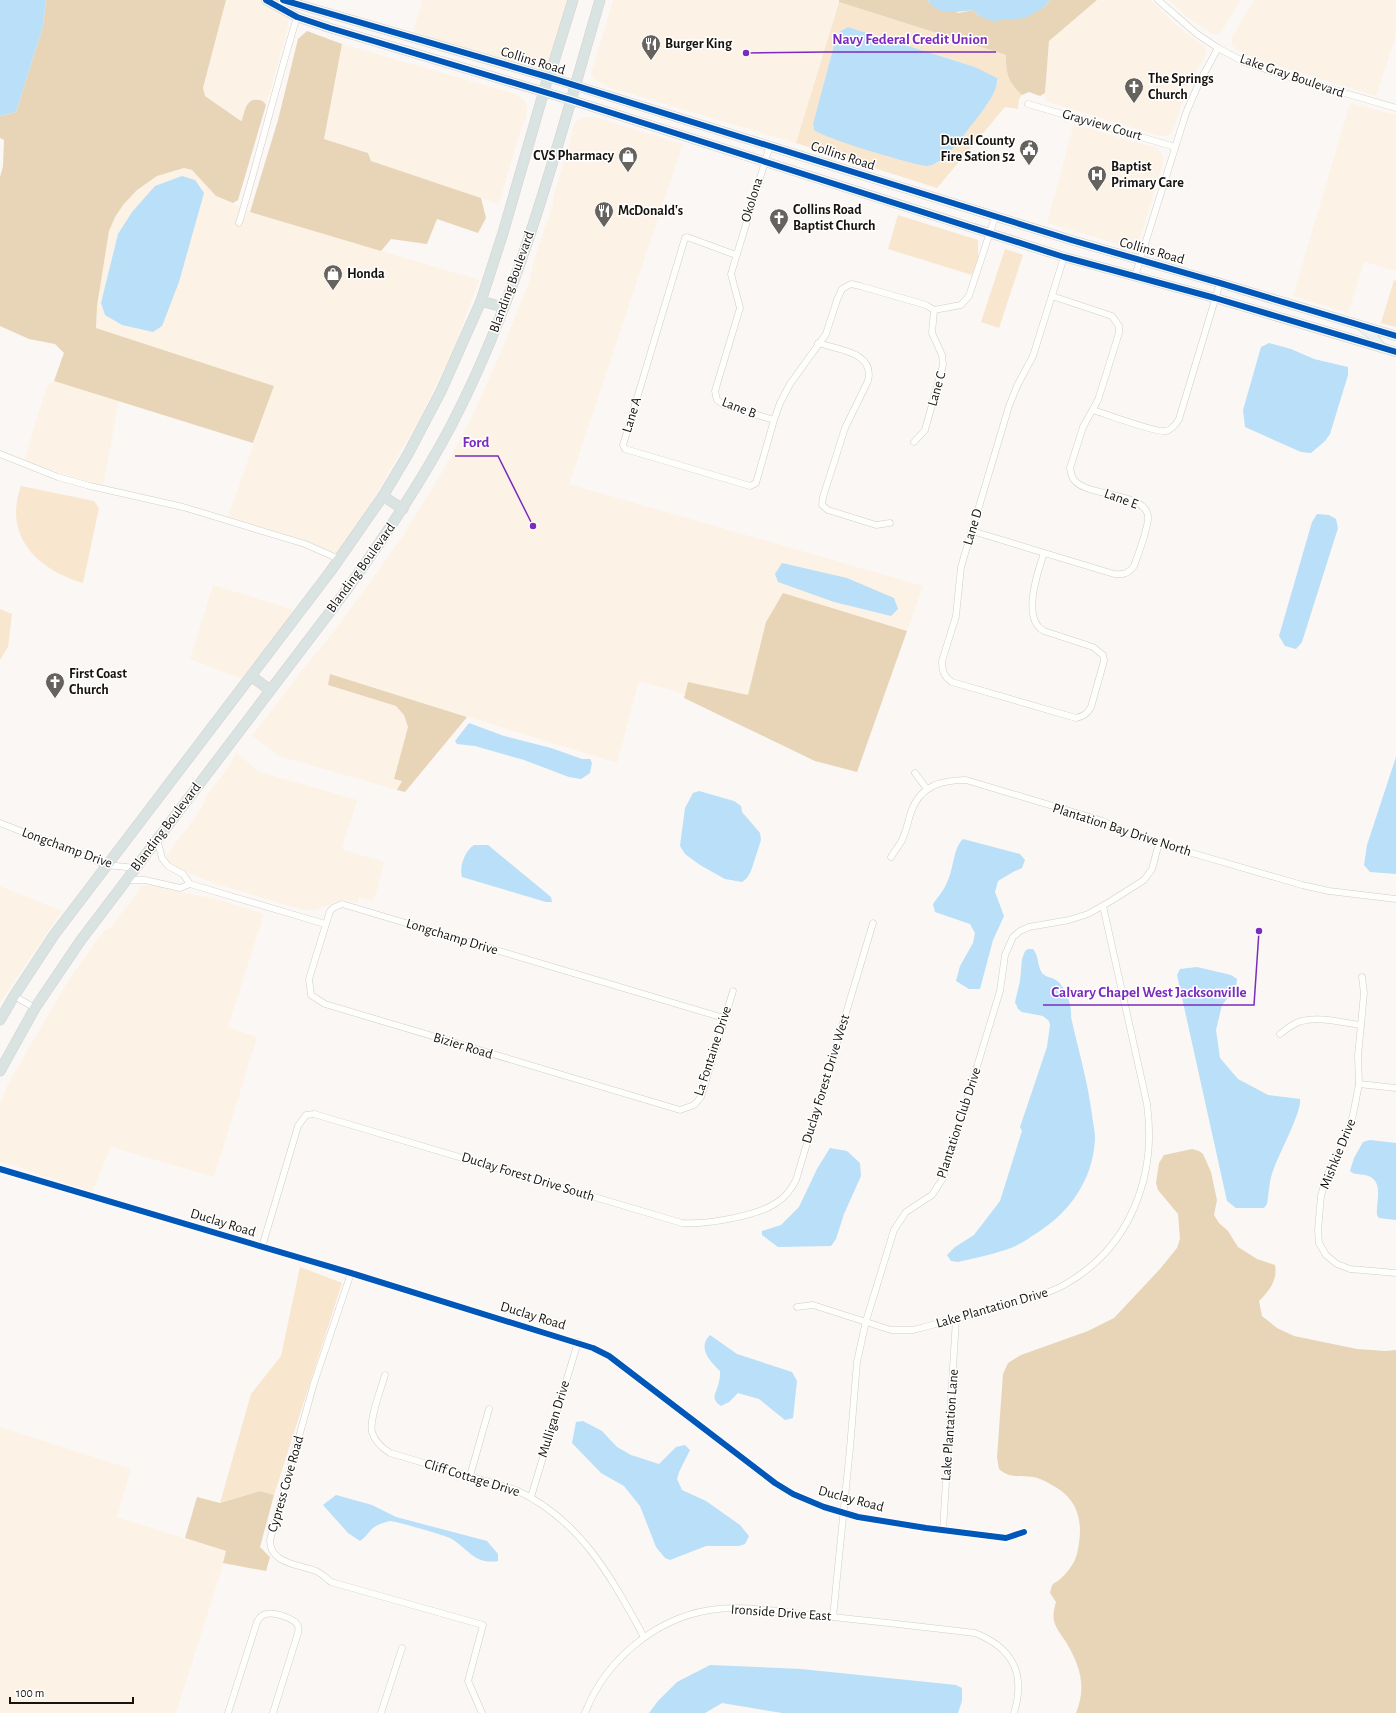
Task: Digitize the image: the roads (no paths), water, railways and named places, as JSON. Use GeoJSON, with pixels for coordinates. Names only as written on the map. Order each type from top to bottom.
{"type":"FeatureCollection","features":[{"type":"Feature","properties":{"kind":"main road","name":"Collins Road"},"geometry":{"type":"LineString","coordinates":[[266,0],[297,17],[330,28],[571,100],[990,234],[1064,257],[1215,298],[1396,352]]}},
{"type":"Feature","properties":{"kind":"main road","name":"Collins Road"},"geometry":{"type":"LineString","coordinates":[[283,0],[575,86],[995,216],[1396,336]]}},
{"type":"Feature","properties":{"kind":"main road","name":"Blanding Boulevard"},"geometry":{"type":"LineString","coordinates":[[0,1020],[54,935],[339,559],[383,496],[428,419],[481,301],[497,254],[548,78],[554,65],[573,0]]}},
{"type":"Feature","properties":{"kind":"main road","name":"Blanding Boulevard"},"geometry":{"type":"LineString","coordinates":[[0,1071],[35,1008],[80,940],[349,586],[403,509],[424,475],[452,424],[491,339],[503,307],[536,216],[600,0]]}},
{"type":"Feature","properties":{"kind":"main road"},"geometry":{"type":"LineString","coordinates":[[481,301],[503,307]]}},
{"type":"Feature","properties":{"kind":"main road"},"geometry":{"type":"LineString","coordinates":[[1357,324],[1371,334],[1382,348]]}},
{"type":"Feature","properties":{"kind":"main road"},"geometry":{"type":"LineString","coordinates":[[383,496],[403,509]]}},
{"type":"Feature","properties":{"kind":"main road"},"geometry":{"type":"LineString","coordinates":[[251,676],[270,690]]}},
{"type":"Feature","properties":{"kind":"street","name":"Lake Gray Boulevard"},"geometry":{"type":"LineString","coordinates":[[1158,0],[1197,34],[1218,48],[1256,67],[1396,108]]}},
{"type":"Feature","properties":{"kind":"street"},"geometry":{"type":"LineString","coordinates":[[239,223],[269,120],[277,83],[297,17]]}},
{"type":"Feature","properties":{"kind":"street"},"geometry":{"type":"LineString","coordinates":[[1136,276],[1191,100],[1218,48]]}},
{"type":"Feature","properties":{"kind":"street","name":"Grayview Court"},"geometry":{"type":"LineString","coordinates":[[1028,104],[1175,148]]}},
{"type":"Feature","properties":{"kind":"street","name":"Okolona"},"geometry":{"type":"LineString","coordinates":[[736,255],[770,146]]}},
{"type":"Feature","properties":{"kind":"street"},"geometry":{"type":"LineString","coordinates":[[934,310],[955,307],[965,302],[969,296],[995,216]]}},
{"type":"Feature","properties":{"kind":"street","name":"Lane A"},"geometry":{"type":"LineString","coordinates":[[736,255],[687,237],[685,238],[623,445],[625,449],[750,486],[756,483],[774,420]]}},
{"type":"Feature","properties":{"kind":"street","name":"Lane B"},"geometry":{"type":"LineString","coordinates":[[736,255],[731,274],[740,308],[715,395],[717,400],[724,405],[774,420],[780,403],[790,384],[826,334],[837,300],[842,290],[846,286],[856,285],[926,305],[934,310]]}},
{"type":"Feature","properties":{"kind":"street","name":"Lane D"},"geometry":{"type":"LineString","coordinates":[[1044,553],[1033,590],[1034,621],[1040,629],[1044,631],[1093,647],[1103,655],[1104,661],[1091,707],[1088,713],[1082,717],[1070,718],[952,682],[944,674],[942,662],[956,616],[961,567],[1009,406],[1017,386],[1033,356],[1064,257]]}},
{"type":"Feature","properties":{"kind":"street"},"geometry":{"type":"LineString","coordinates":[[1052,296],[1105,313],[1116,320],[1119,326],[1119,333],[1093,410],[1158,430],[1170,430],[1179,419],[1220,283]]}},
{"type":"Feature","properties":{"kind":"street","name":"Lane C"},"geometry":{"type":"LineString","coordinates":[[914,442],[925,430],[943,365],[939,349],[932,333],[934,310]]}},
{"type":"Feature","properties":{"kind":"street"},"geometry":{"type":"LineString","coordinates":[[818,344],[858,356],[865,360],[870,373],[868,381],[845,428],[822,504],[828,510],[876,525],[890,523]]}},
{"type":"Feature","properties":{"kind":"street","name":"Lane E"},"geometry":{"type":"LineString","coordinates":[[1044,553],[1114,574],[1125,574],[1134,566],[1148,520],[1146,510],[1137,503],[1083,486],[1074,480],[1071,475],[1070,468],[1083,427],[1093,410]]}},
{"type":"Feature","properties":{"kind":"street"},"geometry":{"type":"LineString","coordinates":[[0,454],[58,477],[90,486],[183,506],[305,544],[339,559]]}},
{"type":"Feature","properties":{"kind":"street"},"geometry":{"type":"LineString","coordinates":[[972,531],[1044,553]]}},
{"type":"Feature","properties":{"kind":"street"},"geometry":{"type":"LineString","coordinates":[[915,773],[927,789]]}},
{"type":"Feature","properties":{"kind":"street","name":"Plantation Bay Drive North"},"geometry":{"type":"LineString","coordinates":[[891,857],[902,841],[917,799],[927,789],[938,783],[951,780],[966,780],[1103,821],[1130,835],[1302,885],[1329,892],[1396,899]]}},
{"type":"Feature","properties":{"kind":"street","name":"Longchamp Drive"},"geometry":{"type":"LineString","coordinates":[[0,823],[107,866],[135,868]]}},
{"type":"Feature","properties":{"kind":"street","name":"Longchamp Drive"},"geometry":{"type":"LineString","coordinates":[[157,839],[162,858],[168,866],[183,874],[190,884]]}},
{"type":"Feature","properties":{"kind":"street","name":"Plantation Club Drive"},"geometry":{"type":"LineString","coordinates":[[833,1617],[844,1513],[857,1362],[866,1321],[897,1225],[906,1212],[932,1195],[943,1178],[1000,991],[1005,955],[1008,946],[1013,937],[1020,931],[1029,927],[1069,920],[1088,914],[1104,906],[1144,880],[1152,869],[1159,843]]}},
{"type":"Feature","properties":{"kind":"street","name":"Longchamp Drive"},"geometry":{"type":"LineString","coordinates":[[126,880],[145,880],[180,888],[190,884],[325,924],[330,911],[333,908],[342,904],[348,905],[724,1018]]}},
{"type":"Feature","properties":{"kind":"street","name":"Lake Plantation Drive"},"geometry":{"type":"LineString","coordinates":[[796,1307],[813,1305],[891,1330],[904,1331],[956,1319],[1043,1294],[1064,1285],[1083,1272],[1113,1243],[1136,1206],[1147,1172],[1150,1148],[1150,1121],[1104,906]]}},
{"type":"Feature","properties":{"kind":"street","name":"Bizier Road"},"geometry":{"type":"LineString","coordinates":[[325,924],[309,978],[311,994],[325,1004],[673,1108],[680,1110],[688,1108]]}},
{"type":"Feature","properties":{"kind":"street","name":"Duclay Forest Drive West"},"geometry":{"type":"LineString","coordinates":[[751,1212],[776,1203],[791,1190],[796,1180],[873,924]]}},
{"type":"Feature","properties":{"kind":"street","name":"Mishkie Drive"},"geometry":{"type":"LineString","coordinates":[[1362,977],[1364,993],[1358,1056],[1359,1084],[1354,1115],[1326,1178],[1321,1196],[1318,1230],[1319,1243],[1326,1255],[1337,1264],[1350,1269],[1396,1273]]}},
{"type":"Feature","properties":{"kind":"street","name":"La Fontaine Drive"},"geometry":{"type":"LineString","coordinates":[[688,1108],[694,1105],[701,1096],[733,991]]}},
{"type":"Feature","properties":{"kind":"street"},"geometry":{"type":"LineString","coordinates":[[14,996],[35,1008]]}},
{"type":"Feature","properties":{"kind":"street"},"geometry":{"type":"LineString","coordinates":[[1280,1034],[1292,1025],[1302,1021],[1316,1020],[1361,1025]]}},
{"type":"Feature","properties":{"kind":"street"},"geometry":{"type":"LineString","coordinates":[[1359,1084],[1396,1088]]}},
{"type":"Feature","properties":{"kind":"street","name":"Duclay Forest Drive South"},"geometry":{"type":"LineString","coordinates":[[262,1247],[298,1126],[306,1115],[314,1114],[682,1223],[710,1223],[751,1212]]}},
{"type":"Feature","properties":{"kind":"street","name":"Duclay Road"},"geometry":{"type":"LineString","coordinates":[[0,1169],[351,1273],[578,1342],[593,1348],[609,1356],[775,1482],[794,1494],[824,1507],[844,1513],[919,1527],[1006,1538],[1024,1532]]}},
{"type":"Feature","properties":{"kind":"street","name":"Cypress Cove Road"},"geometry":{"type":"LineString","coordinates":[[351,1273],[314,1383],[270,1540],[270,1546],[272,1552],[282,1560],[317,1572],[332,1582],[483,1625],[468,1681],[482,1713]]}},
{"type":"Feature","properties":{"kind":"street","name":"Lake Plantation Lane"},"geometry":{"type":"LineString","coordinates":[[943,1530],[956,1319]]}},
{"type":"Feature","properties":{"kind":"street","name":"Mulligan Drive"},"geometry":{"type":"LineString","coordinates":[[531,1497],[578,1342]]}},
{"type":"Feature","properties":{"kind":"street","name":"Cliff Cottage Drive"},"geometry":{"type":"LineString","coordinates":[[385,1375],[373,1419],[372,1431],[381,1447],[390,1453],[516,1490],[531,1497],[571,1529],[587,1544],[600,1562],[644,1637]]}},
{"type":"Feature","properties":{"kind":"street"},"geometry":{"type":"LineString","coordinates":[[470,1476],[489,1408]]}},
{"type":"Feature","properties":{"kind":"street","name":"Ironside Drive East"},"geometry":{"type":"LineString","coordinates":[[585,1713],[590,1700],[604,1676],[623,1654],[644,1637],[676,1619],[709,1610],[729,1608],[833,1617],[975,1633],[990,1638],[1003,1648],[1011,1659],[1017,1672],[1019,1689],[1014,1713]]}},
{"type":"Feature","properties":{"kind":"street"},"geometry":{"type":"LineString","coordinates":[[228,1713],[257,1622],[260,1616],[271,1613],[292,1620],[298,1626],[298,1633],[273,1713]]}},
{"type":"Feature","properties":{"kind":"street"},"geometry":{"type":"LineString","coordinates":[[381,1713],[402,1648]]}},
{"type":"Feature","properties":{"kind":"water"},"geometry":{"type":"Polygon","coordinates":[[[0,0],[46,0],[43,26],[16,112],[0,116],[0,0]]]}},
{"type":"Feature","properties":{"kind":"water"},"geometry":{"type":"Polygon","coordinates":[[[928,0],[1050,0],[1043,8],[1025,18],[993,21],[981,17],[973,10],[955,12],[942,11],[936,9],[928,0]]]}},
{"type":"Feature","properties":{"kind":"water"},"geometry":{"type":"Polygon","coordinates":[[[848,27],[975,67],[997,78],[996,88],[987,105],[958,143],[941,160],[927,166],[850,145],[814,130],[813,124],[836,38],[839,32],[848,27]]]}},
{"type":"Feature","properties":{"kind":"water"},"geometry":{"type":"Polygon","coordinates":[[[182,176],[195,180],[204,193],[179,282],[162,326],[153,332],[122,325],[105,315],[101,303],[118,234],[132,212],[155,186],[182,176]]]}},
{"type":"Feature","properties":{"kind":"water"},"geometry":{"type":"Polygon","coordinates":[[[1269,343],[1291,349],[1314,359],[1348,367],[1348,375],[1330,434],[1325,441],[1311,453],[1301,452],[1245,427],[1243,410],[1261,347],[1269,343]]]}},
{"type":"Feature","properties":{"kind":"water"},"geometry":{"type":"Polygon","coordinates":[[[1317,514],[1329,515],[1336,519],[1338,528],[1302,642],[1296,649],[1285,646],[1279,636],[1312,522],[1317,514]]]}},
{"type":"Feature","properties":{"kind":"water"},"geometry":{"type":"Polygon","coordinates":[[[782,563],[847,578],[894,598],[898,609],[891,616],[834,602],[778,582],[775,574],[782,563]]]}},
{"type":"Feature","properties":{"kind":"water"},"geometry":{"type":"Polygon","coordinates":[[[469,723],[504,736],[551,748],[582,759],[590,759],[592,763],[590,773],[581,779],[569,777],[524,760],[475,746],[457,744],[455,741],[469,723]]]}},
{"type":"Feature","properties":{"kind":"water"},"geometry":{"type":"Polygon","coordinates":[[[1396,757],[1396,874],[1370,872],[1364,865],[1367,845],[1396,757]]]}},
{"type":"Feature","properties":{"kind":"water"},"geometry":{"type":"Polygon","coordinates":[[[699,791],[734,801],[741,806],[742,812],[760,833],[761,840],[751,871],[747,878],[742,882],[725,879],[700,865],[685,854],[680,846],[685,808],[693,793],[699,791]]]}},
{"type":"Feature","properties":{"kind":"water"},"geometry":{"type":"Polygon","coordinates":[[[963,839],[1020,854],[1025,860],[1022,868],[998,881],[995,892],[1004,916],[993,940],[980,989],[969,989],[956,981],[960,966],[973,943],[975,933],[970,924],[935,912],[933,904],[947,883],[955,853],[963,839]]]}},
{"type":"Feature","properties":{"kind":"water"},"geometry":{"type":"Polygon","coordinates":[[[474,845],[488,845],[551,897],[552,902],[546,902],[462,877],[461,868],[465,855],[474,845]]]}},
{"type":"Feature","properties":{"kind":"water"},"geometry":{"type":"Polygon","coordinates":[[[1028,949],[1033,949],[1042,973],[1060,983],[1069,1002],[1090,1103],[1095,1136],[1093,1154],[1084,1183],[1067,1207],[1045,1228],[1009,1249],[958,1262],[951,1261],[947,1255],[955,1247],[974,1235],[1000,1201],[1022,1131],[1020,1127],[1047,1047],[1050,1025],[1049,1021],[1043,1016],[1022,1012],[1018,1009],[1015,1002],[1020,981],[1022,959],[1025,951],[1028,949]]]}},
{"type":"Feature","properties":{"kind":"water"},"geometry":{"type":"Polygon","coordinates":[[[1197,967],[1231,975],[1237,979],[1236,988],[1222,1005],[1216,1030],[1220,1058],[1238,1079],[1268,1095],[1300,1099],[1300,1105],[1272,1175],[1267,1204],[1264,1208],[1236,1208],[1227,1201],[1177,975],[1180,969],[1197,967]]]}},
{"type":"Feature","properties":{"kind":"water"},"geometry":{"type":"Polygon","coordinates":[[[1370,1140],[1396,1143],[1396,1220],[1379,1218],[1377,1215],[1378,1191],[1375,1181],[1371,1177],[1355,1174],[1350,1171],[1354,1158],[1363,1142],[1370,1140]]]}},
{"type":"Feature","properties":{"kind":"water"},"geometry":{"type":"Polygon","coordinates":[[[830,1148],[847,1151],[860,1163],[861,1176],[844,1214],[836,1239],[831,1246],[778,1247],[762,1235],[762,1231],[781,1225],[799,1207],[817,1169],[830,1148]]]}},
{"type":"Feature","properties":{"kind":"water"},"geometry":{"type":"Polygon","coordinates":[[[710,1335],[737,1354],[792,1372],[797,1381],[793,1418],[785,1420],[759,1399],[738,1393],[729,1402],[721,1406],[717,1403],[715,1400],[715,1395],[720,1371],[709,1359],[705,1349],[706,1340],[710,1335]]]}},
{"type":"Feature","properties":{"kind":"water"},"geometry":{"type":"Polygon","coordinates":[[[583,1421],[602,1431],[617,1447],[631,1455],[659,1464],[676,1447],[685,1445],[690,1450],[677,1479],[682,1490],[706,1501],[740,1525],[749,1536],[745,1544],[739,1546],[706,1546],[670,1560],[665,1558],[656,1547],[640,1506],[624,1486],[601,1473],[572,1443],[576,1422],[583,1421]]]}},
{"type":"Feature","properties":{"kind":"water"},"geometry":{"type":"Polygon","coordinates":[[[336,1495],[372,1505],[396,1517],[487,1541],[498,1554],[498,1561],[490,1562],[477,1558],[450,1538],[420,1528],[390,1521],[375,1526],[360,1541],[348,1533],[323,1505],[336,1495]]]}},
{"type":"Feature","properties":{"kind":"water"},"geometry":{"type":"Polygon","coordinates":[[[710,1665],[801,1669],[956,1685],[962,1688],[962,1701],[958,1713],[782,1713],[722,1703],[705,1713],[649,1713],[658,1701],[677,1682],[710,1665]]]}},
{"type":"Feature","properties":{"kind":"place","name":"Navy Federal Credit Union"},"geometry":{"type":"Point","coordinates":[746,53]}},
{"type":"Feature","properties":{"kind":"place","name":"Burger King"},"geometry":{"type":"Point","coordinates":[651,61]}},
{"type":"Feature","properties":{"kind":"place","name":"The Springs Church"},"geometry":{"type":"Point","coordinates":[1134,104]}},
{"type":"Feature","properties":{"kind":"place","name":"Duval County Fire Sation 52"},"geometry":{"type":"Point","coordinates":[1029,166]}},
{"type":"Feature","properties":{"kind":"place","name":"CVS Pharmacy"},"geometry":{"type":"Point","coordinates":[628,173]}},
{"type":"Feature","properties":{"kind":"place","name":"Baptist Primary Care"},"geometry":{"type":"Point","coordinates":[1097,192]}},
{"type":"Feature","properties":{"kind":"place","name":"McDonald's"},"geometry":{"type":"Point","coordinates":[604,228]}},
{"type":"Feature","properties":{"kind":"place","name":"Collins Road Baptist Church"},"geometry":{"type":"Point","coordinates":[779,235]}},
{"type":"Feature","properties":{"kind":"place","name":"Honda"},"geometry":{"type":"Point","coordinates":[333,291]}},
{"type":"Feature","properties":{"kind":"place","name":"Ford"},"geometry":{"type":"Point","coordinates":[533,526]}},
{"type":"Feature","properties":{"kind":"place","name":"First Coast Church"},"geometry":{"type":"Point","coordinates":[55,699]}},
{"type":"Feature","properties":{"kind":"place","name":"Calvary Chapel West Jacksonville"},"geometry":{"type":"Point","coordinates":[1259,931]}}]}
